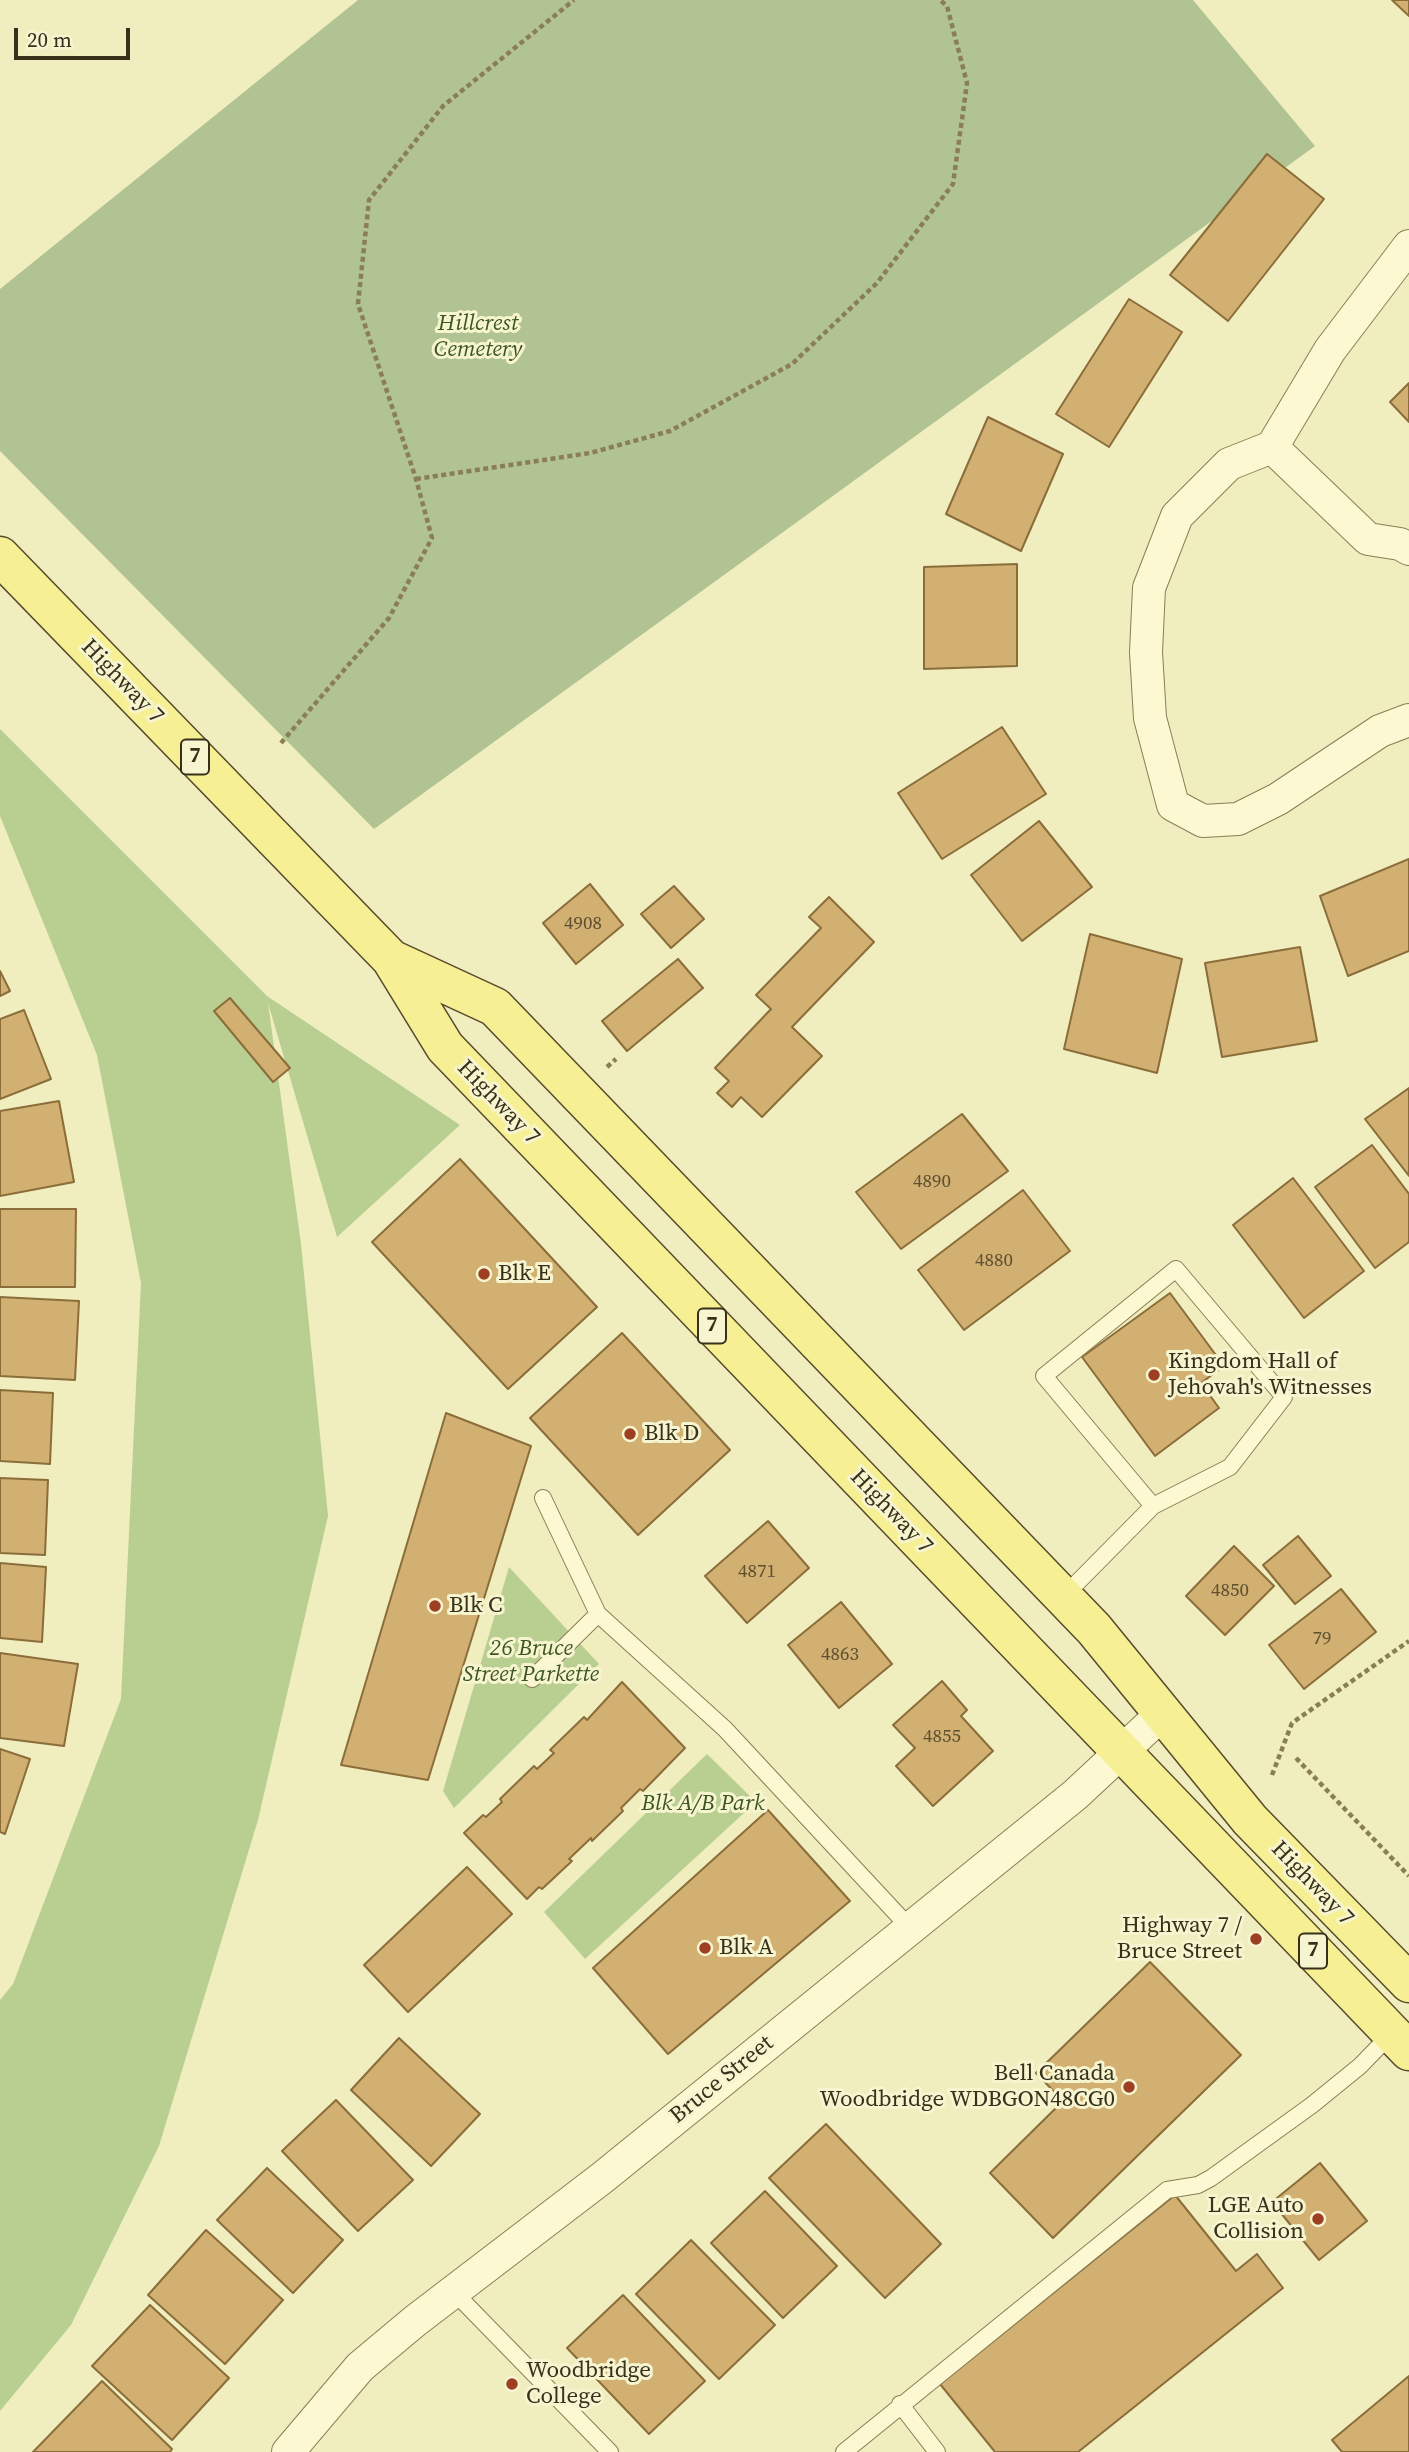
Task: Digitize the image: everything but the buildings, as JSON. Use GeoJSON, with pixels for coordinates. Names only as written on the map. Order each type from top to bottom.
{"type":"FeatureCollection","features":[{"type":"Feature","properties":{"kind":"main road","name":"Highway 7"},"geometry":{"type":"LineString","coordinates":[[0,556],[391,959],[445,1047],[1401,2042]]}},
{"type":"Feature","properties":{"kind":"main road","name":"Highway 7"},"geometry":{"type":"LineString","coordinates":[[391,959],[495,1007],[1094,1629],[1250,1820],[1409,1983]]}},
{"type":"Feature","properties":{"kind":"street"},"geometry":{"type":"LineString","coordinates":[[1409,246],[1330,350],[1272,447],[1229,464],[1177,516],[1149,588],[1146,652],[1150,718],[1173,805],[1203,821],[1238,819],[1278,799],[1380,731],[1409,720]]}},
{"type":"Feature","properties":{"kind":"street"},"geometry":{"type":"LineString","coordinates":[[1272,447],[1368,539],[1400,544],[1409,549]]}},
{"type":"Feature","properties":{"kind":"street","name":"Bruce Street"},"geometry":{"type":"LineString","coordinates":[[288,2452],[360,2367],[453,2291],[602,2178],[1075,1795],[1163,1713]]}},
{"type":"Feature","properties":{"kind":"lane"},"geometry":{"type":"LineString","coordinates":[[1062,1598],[1153,1506],[1230,1467],[1284,1397],[1176,1269],[1044,1376],[1153,1506]]}},
{"type":"Feature","properties":{"kind":"lane"},"geometry":{"type":"LineString","coordinates":[[543,1499],[598,1614],[725,1729],[910,1928]]}},
{"type":"Feature","properties":{"kind":"lane"},"geometry":{"type":"LineString","coordinates":[[533,1679],[598,1614]]}},
{"type":"Feature","properties":{"kind":"lane"},"geometry":{"type":"LineString","coordinates":[[844,2452],[1167,2190],[1198,2185],[1211,2178],[1312,2105],[1360,2066],[1401,2042]]}},
{"type":"Feature","properties":{"kind":"lane"},"geometry":{"type":"LineString","coordinates":[[453,2291],[610,2452]]}},
{"type":"Feature","properties":{"kind":"lane"},"geometry":{"type":"LineString","coordinates":[[900,2404],[937,2452]]}},
{"type":"Feature","properties":{"kind":"path"},"geometry":{"type":"LineString","coordinates":[[281,743],[389,618],[432,538],[416,479],[358,304],[369,200],[443,106],[573,0]]}},
{"type":"Feature","properties":{"kind":"path"},"geometry":{"type":"LineString","coordinates":[[416,479],[590,453],[670,431],[792,365],[877,283],[953,184],[967,83],[947,6],[940,0]]}},
{"type":"Feature","properties":{"kind":"path"},"geometry":{"type":"LineString","coordinates":[[1272,1775],[1292,1723],[1409,1641]]}},
{"type":"Feature","properties":{"kind":"path"},"geometry":{"type":"LineString","coordinates":[[1296,1758],[1409,1876]]}},
{"type":"Feature","properties":{"kind":"green space","name":"Hillcrest Cemetery"},"geometry":{"type":"Polygon","coordinates":[[[358,0],[1193,0],[1315,146],[374,829],[0,451],[0,289],[358,0]]]}},
{"type":"Feature","properties":{"kind":"green space"},"geometry":{"type":"Polygon","coordinates":[[[0,729],[267,996],[460,1125],[337,1237],[268,1003],[301,1244],[328,1516],[258,1820],[159,2146],[71,2325],[0,2411],[0,2000],[13,1984],[121,1699],[141,1283],[97,1055],[0,816],[0,729]]]}},
{"type":"Feature","properties":{"kind":"green space","name":"26 Bruce Street Parkette"},"geometry":{"type":"Polygon","coordinates":[[[509,1567],[599,1664],[454,1808],[443,1791],[509,1567]]]}},
{"type":"Feature","properties":{"kind":"green space","name":"Blk A/B Park"},"geometry":{"type":"Polygon","coordinates":[[[707,1754],[756,1802],[585,1959],[544,1912],[707,1754]]]}},
{"type":"Feature","properties":{"kind":"place","name":"Blk E"},"geometry":{"type":"Point","coordinates":[484,1274]}},
{"type":"Feature","properties":{"kind":"place","name":"Kingdom Hall of Jehovah's Witnesses"},"geometry":{"type":"Point","coordinates":[1154,1375]}},
{"type":"Feature","properties":{"kind":"place","name":"Blk D"},"geometry":{"type":"Point","coordinates":[630,1434]}},
{"type":"Feature","properties":{"kind":"place","name":"Blk C"},"geometry":{"type":"Point","coordinates":[435,1606]}},
{"type":"Feature","properties":{"kind":"place","name":"Highway 7 / Bruce Street"},"geometry":{"type":"Point","coordinates":[1256,1939]}},
{"type":"Feature","properties":{"kind":"place","name":"Blk A"},"geometry":{"type":"Point","coordinates":[705,1948]}},
{"type":"Feature","properties":{"kind":"place","name":"Bell Canada Woodbridge WDBGON48CG0"},"geometry":{"type":"Point","coordinates":[1129,2087]}},
{"type":"Feature","properties":{"kind":"place","name":"LGE Auto Collision"},"geometry":{"type":"Point","coordinates":[1318,2219]}},
{"type":"Feature","properties":{"kind":"place","name":"Woodbridge College"},"geometry":{"type":"Point","coordinates":[512,2384]}}]}
